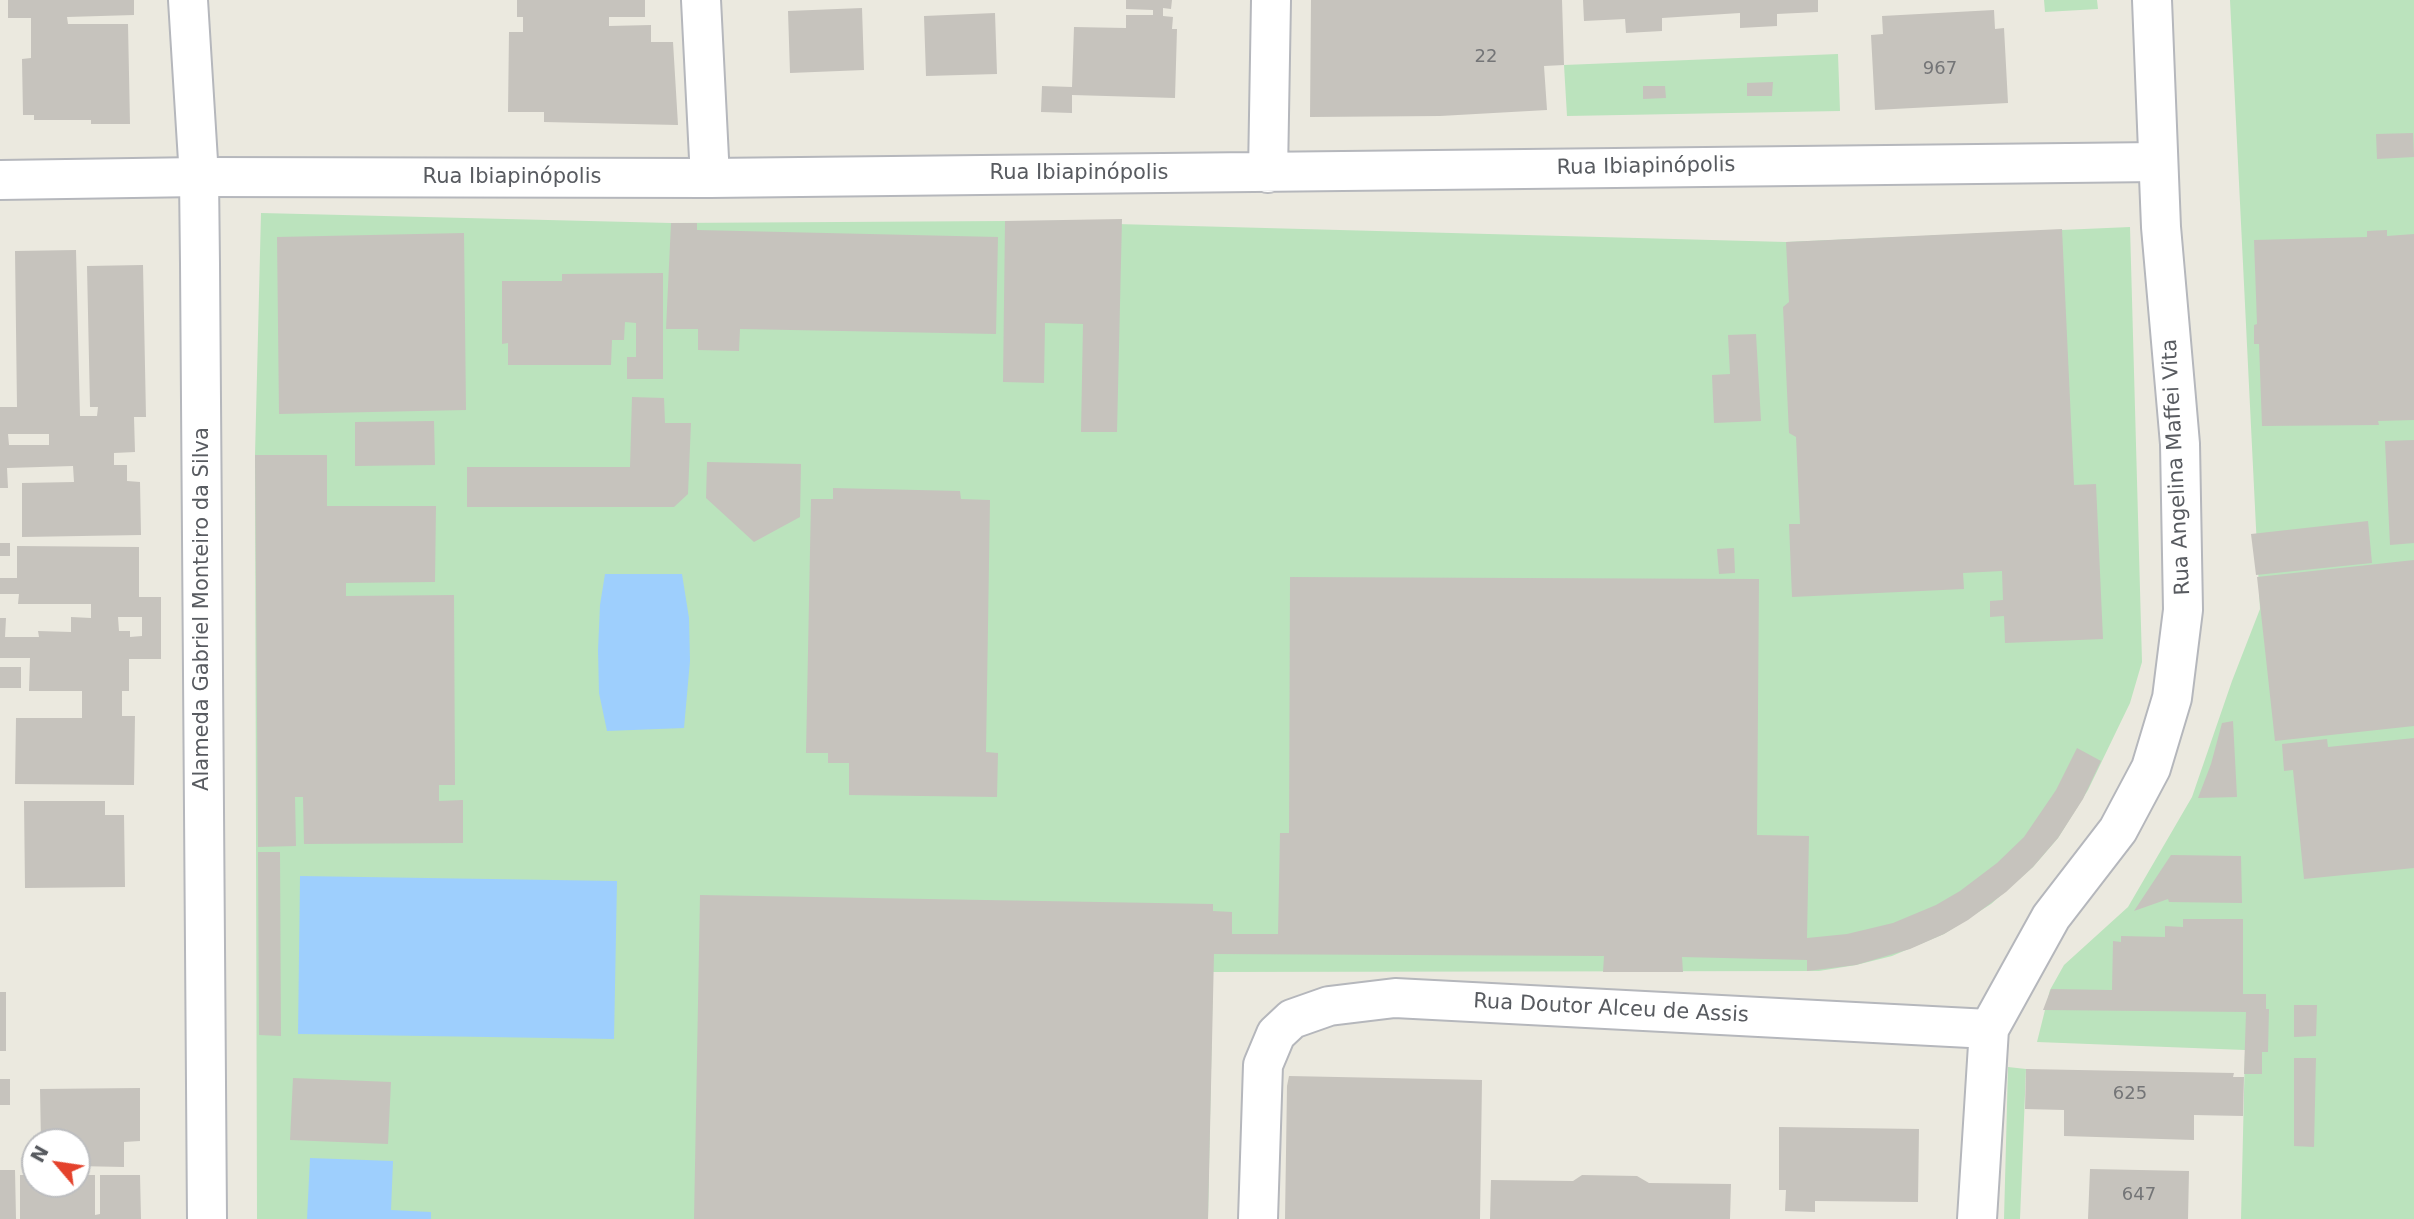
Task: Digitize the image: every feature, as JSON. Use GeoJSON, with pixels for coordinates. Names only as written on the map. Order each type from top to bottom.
{"type":"FeatureCollection","features":[{"type":"Feature","properties":{"kind":"street","name":"Alameda Gabriel Monteiro da Silva"},"geometry":{"type":"LineString","coordinates":[[188,0],[199,177],[207,1219]]}},
{"type":"Feature","properties":{"kind":"street"},"geometry":{"type":"LineString","coordinates":[[701,0],[710,178]]}},
{"type":"Feature","properties":{"kind":"street"},"geometry":{"type":"LineString","coordinates":[[1268,173],[1271,0]]}},
{"type":"Feature","properties":{"kind":"street","name":"Rua Angelina Maffei Vita"},"geometry":{"type":"LineString","coordinates":[[1977,1219],[1989,1029],[2051,917],[2118,831],[2151,768],[2172,698],[2183,610],[2180,444],[2161,227],[2152,0]]}},
{"type":"Feature","properties":{"kind":"street","name":"Rua Ibiapinópolis"},"geometry":{"type":"LineString","coordinates":[[0,180],[199,177],[710,178],[2158,162]]}},
{"type":"Feature","properties":{"kind":"street","name":"Rua Doutor Alceu de Assis"},"geometry":{"type":"LineString","coordinates":[[1258,1219],[1264,1065],[1276,1034],[1293,1019],[1329,1006],[1395,998],[1989,1029]]}},
{"type":"Feature","properties":{"kind":"green space"},"geometry":{"type":"Polygon","coordinates":[[[2044,0],[2097,0],[2098,9],[2045,12],[2044,0]]]}},
{"type":"Feature","properties":{"kind":"green space"},"geometry":{"type":"Polygon","coordinates":[[[2230,0],[2414,0],[2414,1219],[2241,1219],[2245,1050],[2037,1042],[2050,990],[2064,965],[2128,907],[2192,797],[2260,609],[2230,0]]]}},
{"type":"Feature","properties":{"kind":"green space"},"geometry":{"type":"Polygon","coordinates":[[[1838,54],[1840,111],[1567,116],[1564,65],[1838,54]]]}},
{"type":"Feature","properties":{"kind":"green space"},"geometry":{"type":"Polygon","coordinates":[[[261,213],[671,223],[1005,221],[1786,242],[2130,227],[2142,662],[2130,703],[2088,790],[2058,838],[2033,867],[1991,904],[1944,934],[1892,956],[1819,971],[1213,972],[1208,1219],[257,1219],[255,455],[261,213]]]}},
{"type":"Feature","properties":{"kind":"green space"},"geometry":{"type":"Polygon","coordinates":[[[2008,1067],[2026,1069],[2020,1219],[2004,1219],[2008,1067]]]}},
{"type":"Feature","properties":{"kind":"water"},"geometry":{"type":"Polygon","coordinates":[[[605,574],[682,574],[689,618],[690,661],[684,728],[607,731],[599,693],[598,650],[600,605],[605,574]]]}},
{"type":"Feature","properties":{"kind":"water"},"geometry":{"type":"Polygon","coordinates":[[[300,876],[617,881],[614,1039],[298,1034],[300,876]]]}},
{"type":"Feature","properties":{"kind":"water"},"geometry":{"type":"Polygon","coordinates":[[[310,1158],[393,1161],[391,1210],[431,1212],[431,1219],[307,1219],[310,1158]]]}},
{"type":"Feature","properties":{"kind":"building"},"geometry":{"type":"Polygon","coordinates":[[[8,0],[134,0],[134,15],[67,17],[68,24],[128,24],[130,124],[91,124],[91,120],[34,120],[34,115],[23,115],[22,59],[31,58],[31,18],[8,18],[8,0]]]}},
{"type":"Feature","properties":{"kind":"building"},"geometry":{"type":"Polygon","coordinates":[[[517,0],[645,0],[645,17],[609,17],[609,26],[651,25],[651,42],[673,42],[678,125],[544,122],[544,112],[508,112],[509,32],[523,32],[523,17],[517,17],[517,0]]]}},
{"type":"Feature","properties":{"kind":"building"},"geometry":{"type":"Polygon","coordinates":[[[1126,0],[1172,0],[1171,9],[1163,8],[1163,16],[1173,17],[1172,29],[1177,29],[1175,98],[1072,95],[1072,113],[1041,112],[1042,86],[1072,87],[1074,27],[1126,28],[1126,15],[1153,15],[1153,10],[1126,9],[1126,0]]]}},
{"type":"Feature","properties":{"kind":"building"},"geometry":{"type":"Polygon","coordinates":[[[1311,0],[1562,0],[1564,65],[1544,66],[1547,110],[1440,116],[1310,117],[1311,0]]]}},
{"type":"Feature","properties":{"kind":"building"},"geometry":{"type":"Polygon","coordinates":[[[1583,0],[1818,0],[1818,12],[1777,14],[1777,26],[1740,28],[1740,13],[1662,18],[1662,31],[1626,33],[1625,19],[1584,21],[1583,0]]]}},
{"type":"Feature","properties":{"kind":"building"},"geometry":{"type":"Polygon","coordinates":[[[862,8],[864,70],[790,73],[788,11],[862,8]]]}},
{"type":"Feature","properties":{"kind":"building"},"geometry":{"type":"Polygon","coordinates":[[[1994,10],[1995,29],[2004,28],[2008,103],[1875,110],[1871,35],[1883,34],[1882,16],[1994,10]]]}},
{"type":"Feature","properties":{"kind":"building"},"geometry":{"type":"Polygon","coordinates":[[[995,13],[997,74],[926,76],[924,16],[995,13]]]}},
{"type":"Feature","properties":{"kind":"building"},"geometry":{"type":"Polygon","coordinates":[[[1773,82],[1772,96],[1747,96],[1747,83],[1773,82]]]}},
{"type":"Feature","properties":{"kind":"building"},"geometry":{"type":"Polygon","coordinates":[[[1643,86],[1665,86],[1666,98],[1643,99],[1643,86]]]}},
{"type":"Feature","properties":{"kind":"building"},"geometry":{"type":"Polygon","coordinates":[[[2413,133],[2414,157],[2377,159],[2376,134],[2413,133]]]}},
{"type":"Feature","properties":{"kind":"building"},"geometry":{"type":"Polygon","coordinates":[[[1122,219],[1117,432],[1081,432],[1083,324],[1045,323],[1044,383],[1003,382],[1005,221],[1122,219]]]}},
{"type":"Feature","properties":{"kind":"building"},"geometry":{"type":"Polygon","coordinates":[[[671,223],[697,223],[697,230],[998,237],[996,334],[740,329],[739,351],[698,350],[698,329],[666,329],[671,223]]]}},
{"type":"Feature","properties":{"kind":"building"},"geometry":{"type":"Polygon","coordinates":[[[2062,229],[2074,485],[2096,484],[2103,639],[2005,643],[2004,616],[1990,617],[1990,601],[2003,600],[2002,571],[1963,573],[1964,589],[1792,597],[1789,524],[1800,524],[1796,437],[1789,433],[1783,307],[1789,302],[1786,242],[2062,229]]]}},
{"type":"Feature","properties":{"kind":"building"},"geometry":{"type":"Polygon","coordinates":[[[2387,230],[2387,236],[2414,234],[2414,420],[2378,421],[2379,425],[2262,426],[2259,344],[2254,344],[2254,325],[2257,324],[2254,240],[2367,237],[2367,231],[2387,230]]]}},
{"type":"Feature","properties":{"kind":"building"},"geometry":{"type":"Polygon","coordinates":[[[464,233],[466,410],[279,414],[277,237],[464,233]]]}},
{"type":"Feature","properties":{"kind":"building"},"geometry":{"type":"Polygon","coordinates":[[[76,250],[80,416],[97,416],[98,407],[90,407],[87,266],[143,265],[146,417],[134,417],[135,452],[114,453],[114,465],[127,465],[127,481],[140,482],[141,535],[22,537],[22,483],[74,482],[73,466],[7,468],[8,488],[0,488],[0,407],[17,407],[15,251],[76,250]],[[8,434],[9,445],[49,445],[49,434],[8,434]]]}},
{"type":"Feature","properties":{"kind":"building"},"geometry":{"type":"Polygon","coordinates":[[[663,273],[663,379],[627,379],[627,357],[636,357],[636,323],[625,322],[624,340],[612,340],[611,365],[508,365],[508,343],[502,344],[502,281],[562,281],[562,274],[663,273]]]}},
{"type":"Feature","properties":{"kind":"building"},"geometry":{"type":"Polygon","coordinates":[[[1756,334],[1761,421],[1714,423],[1712,375],[1730,374],[1728,335],[1756,334]]]}},
{"type":"Feature","properties":{"kind":"building"},"geometry":{"type":"Polygon","coordinates":[[[632,397],[664,398],[665,423],[691,423],[688,494],[674,507],[467,507],[467,467],[630,467],[632,397]]]}},
{"type":"Feature","properties":{"kind":"building"},"geometry":{"type":"Polygon","coordinates":[[[434,421],[435,465],[355,466],[355,422],[434,421]]]}},
{"type":"Feature","properties":{"kind":"building"},"geometry":{"type":"Polygon","coordinates":[[[2414,440],[2414,543],[2390,545],[2385,441],[2414,440]]]}},
{"type":"Feature","properties":{"kind":"building"},"geometry":{"type":"Polygon","coordinates":[[[255,455],[327,455],[327,506],[436,506],[435,582],[346,583],[346,596],[454,595],[455,785],[439,785],[439,801],[463,800],[463,843],[304,844],[303,797],[295,797],[296,846],[258,847],[255,455]]]}},
{"type":"Feature","properties":{"kind":"building"},"geometry":{"type":"Polygon","coordinates":[[[707,462],[801,464],[800,517],[754,542],[706,498],[707,462]]]}},
{"type":"Feature","properties":{"kind":"building"},"geometry":{"type":"Polygon","coordinates":[[[833,488],[960,491],[961,499],[990,500],[986,752],[998,753],[997,797],[849,795],[849,763],[828,763],[828,753],[806,753],[811,499],[833,499],[833,488]]]}},
{"type":"Feature","properties":{"kind":"building"},"geometry":{"type":"Polygon","coordinates":[[[2368,521],[2372,563],[2256,575],[2251,534],[2368,521]]]}},
{"type":"Feature","properties":{"kind":"building"},"geometry":{"type":"Polygon","coordinates":[[[0,543],[10,543],[10,556],[0,556],[0,543]]]}},
{"type":"Feature","properties":{"kind":"building"},"geometry":{"type":"Polygon","coordinates":[[[17,546],[139,547],[139,597],[161,597],[161,659],[129,659],[129,691],[122,691],[122,716],[135,716],[134,785],[15,784],[16,718],[82,718],[82,691],[29,691],[30,658],[0,658],[0,618],[6,618],[5,637],[39,637],[38,631],[71,632],[71,617],[91,618],[91,604],[18,604],[19,594],[0,594],[0,578],[17,578],[17,546]],[[118,617],[119,631],[130,631],[130,637],[142,636],[142,617],[118,617]]]}},
{"type":"Feature","properties":{"kind":"building"},"geometry":{"type":"Polygon","coordinates":[[[1734,548],[1735,573],[1719,574],[1717,549],[1734,548]]]}},
{"type":"Feature","properties":{"kind":"building"},"geometry":{"type":"Polygon","coordinates":[[[2414,560],[2414,726],[2275,741],[2257,577],[2414,560]]]}},
{"type":"Feature","properties":{"kind":"building"},"geometry":{"type":"Polygon","coordinates":[[[1290,577],[1759,579],[1757,835],[1809,836],[1807,938],[1847,934],[1893,923],[1936,905],[1960,891],[1997,863],[2024,837],[2056,790],[2077,748],[2101,761],[2083,799],[2058,838],[2033,867],[2006,892],[1944,934],[1910,949],[1856,965],[1807,971],[1807,960],[1682,957],[1683,972],[1603,972],[1604,956],[1214,954],[1208,1219],[694,1219],[700,895],[1213,904],[1213,911],[1232,912],[1232,934],[1278,934],[1280,833],[1289,833],[1290,577]]]}},
{"type":"Feature","properties":{"kind":"building"},"geometry":{"type":"Polygon","coordinates":[[[0,667],[21,667],[21,688],[0,688],[0,667]]]}},
{"type":"Feature","properties":{"kind":"building"},"geometry":{"type":"Polygon","coordinates":[[[2233,721],[2237,797],[2198,798],[2222,723],[2233,721]]]}},
{"type":"Feature","properties":{"kind":"building"},"geometry":{"type":"Polygon","coordinates":[[[2414,738],[2414,868],[2304,879],[2293,770],[2284,771],[2282,744],[2327,739],[2328,747],[2414,738]]]}},
{"type":"Feature","properties":{"kind":"building"},"geometry":{"type":"Polygon","coordinates":[[[24,801],[105,801],[105,815],[124,815],[125,887],[25,888],[24,801]]]}},
{"type":"Feature","properties":{"kind":"building"},"geometry":{"type":"Polygon","coordinates":[[[258,852],[280,852],[281,1036],[259,1035],[258,852]]]}},
{"type":"Feature","properties":{"kind":"building"},"geometry":{"type":"Polygon","coordinates":[[[2171,855],[2241,856],[2242,903],[2169,902],[2168,899],[2134,911],[2171,855]]]}},
{"type":"Feature","properties":{"kind":"building"},"geometry":{"type":"Polygon","coordinates":[[[2183,919],[2243,919],[2243,994],[2266,994],[2266,1009],[2269,1009],[2268,1052],[2262,1052],[2262,1074],[2244,1074],[2246,1012],[2043,1010],[2051,989],[2112,990],[2113,941],[2121,942],[2121,936],[2165,937],[2165,926],[2183,927],[2183,919]]]}},
{"type":"Feature","properties":{"kind":"building"},"geometry":{"type":"Polygon","coordinates":[[[0,992],[6,992],[6,1051],[0,1051],[0,992]]]}},
{"type":"Feature","properties":{"kind":"building"},"geometry":{"type":"Polygon","coordinates":[[[2294,1005],[2317,1005],[2316,1036],[2294,1037],[2294,1005]]]}},
{"type":"Feature","properties":{"kind":"building"},"geometry":{"type":"Polygon","coordinates":[[[2294,1058],[2316,1058],[2314,1147],[2294,1146],[2294,1058]]]}},
{"type":"Feature","properties":{"kind":"building"},"geometry":{"type":"Polygon","coordinates":[[[2026,1069],[2234,1073],[2233,1077],[2244,1077],[2243,1116],[2194,1115],[2194,1140],[2064,1136],[2064,1110],[2025,1109],[2026,1069]]]}},
{"type":"Feature","properties":{"kind":"building"},"geometry":{"type":"Polygon","coordinates":[[[1289,1076],[1482,1080],[1480,1219],[1285,1219],[1289,1076]]]}},
{"type":"Feature","properties":{"kind":"building"},"geometry":{"type":"Polygon","coordinates":[[[293,1078],[391,1082],[388,1144],[290,1140],[293,1078]]]}},
{"type":"Feature","properties":{"kind":"building"},"geometry":{"type":"Polygon","coordinates":[[[0,1079],[10,1079],[10,1105],[0,1105],[0,1079]]]}},
{"type":"Feature","properties":{"kind":"building"},"geometry":{"type":"Polygon","coordinates":[[[140,1088],[140,1141],[124,1142],[124,1167],[91,1166],[91,1128],[41,1128],[40,1089],[140,1088]]]}},
{"type":"Feature","properties":{"kind":"building"},"geometry":{"type":"Polygon","coordinates":[[[1779,1127],[1919,1129],[1918,1202],[1815,1201],[1815,1212],[1785,1211],[1786,1190],[1779,1190],[1779,1127]]]}},
{"type":"Feature","properties":{"kind":"building"},"geometry":{"type":"Polygon","coordinates":[[[2090,1169],[2189,1171],[2188,1219],[2088,1219],[2090,1169]]]}},
{"type":"Feature","properties":{"kind":"building"},"geometry":{"type":"Polygon","coordinates":[[[0,1170],[15,1170],[16,1219],[0,1219],[0,1170]]]}},
{"type":"Feature","properties":{"kind":"building"},"geometry":{"type":"Polygon","coordinates":[[[20,1175],[21,1198],[91,1198],[91,1175],[95,1175],[95,1215],[100,1214],[100,1175],[140,1175],[141,1219],[20,1219],[20,1175]]]}},
{"type":"Feature","properties":{"kind":"building"},"geometry":{"type":"Polygon","coordinates":[[[1582,1175],[1637,1176],[1649,1183],[1731,1184],[1730,1219],[1490,1219],[1491,1180],[1573,1181],[1582,1175]]]}}]}
